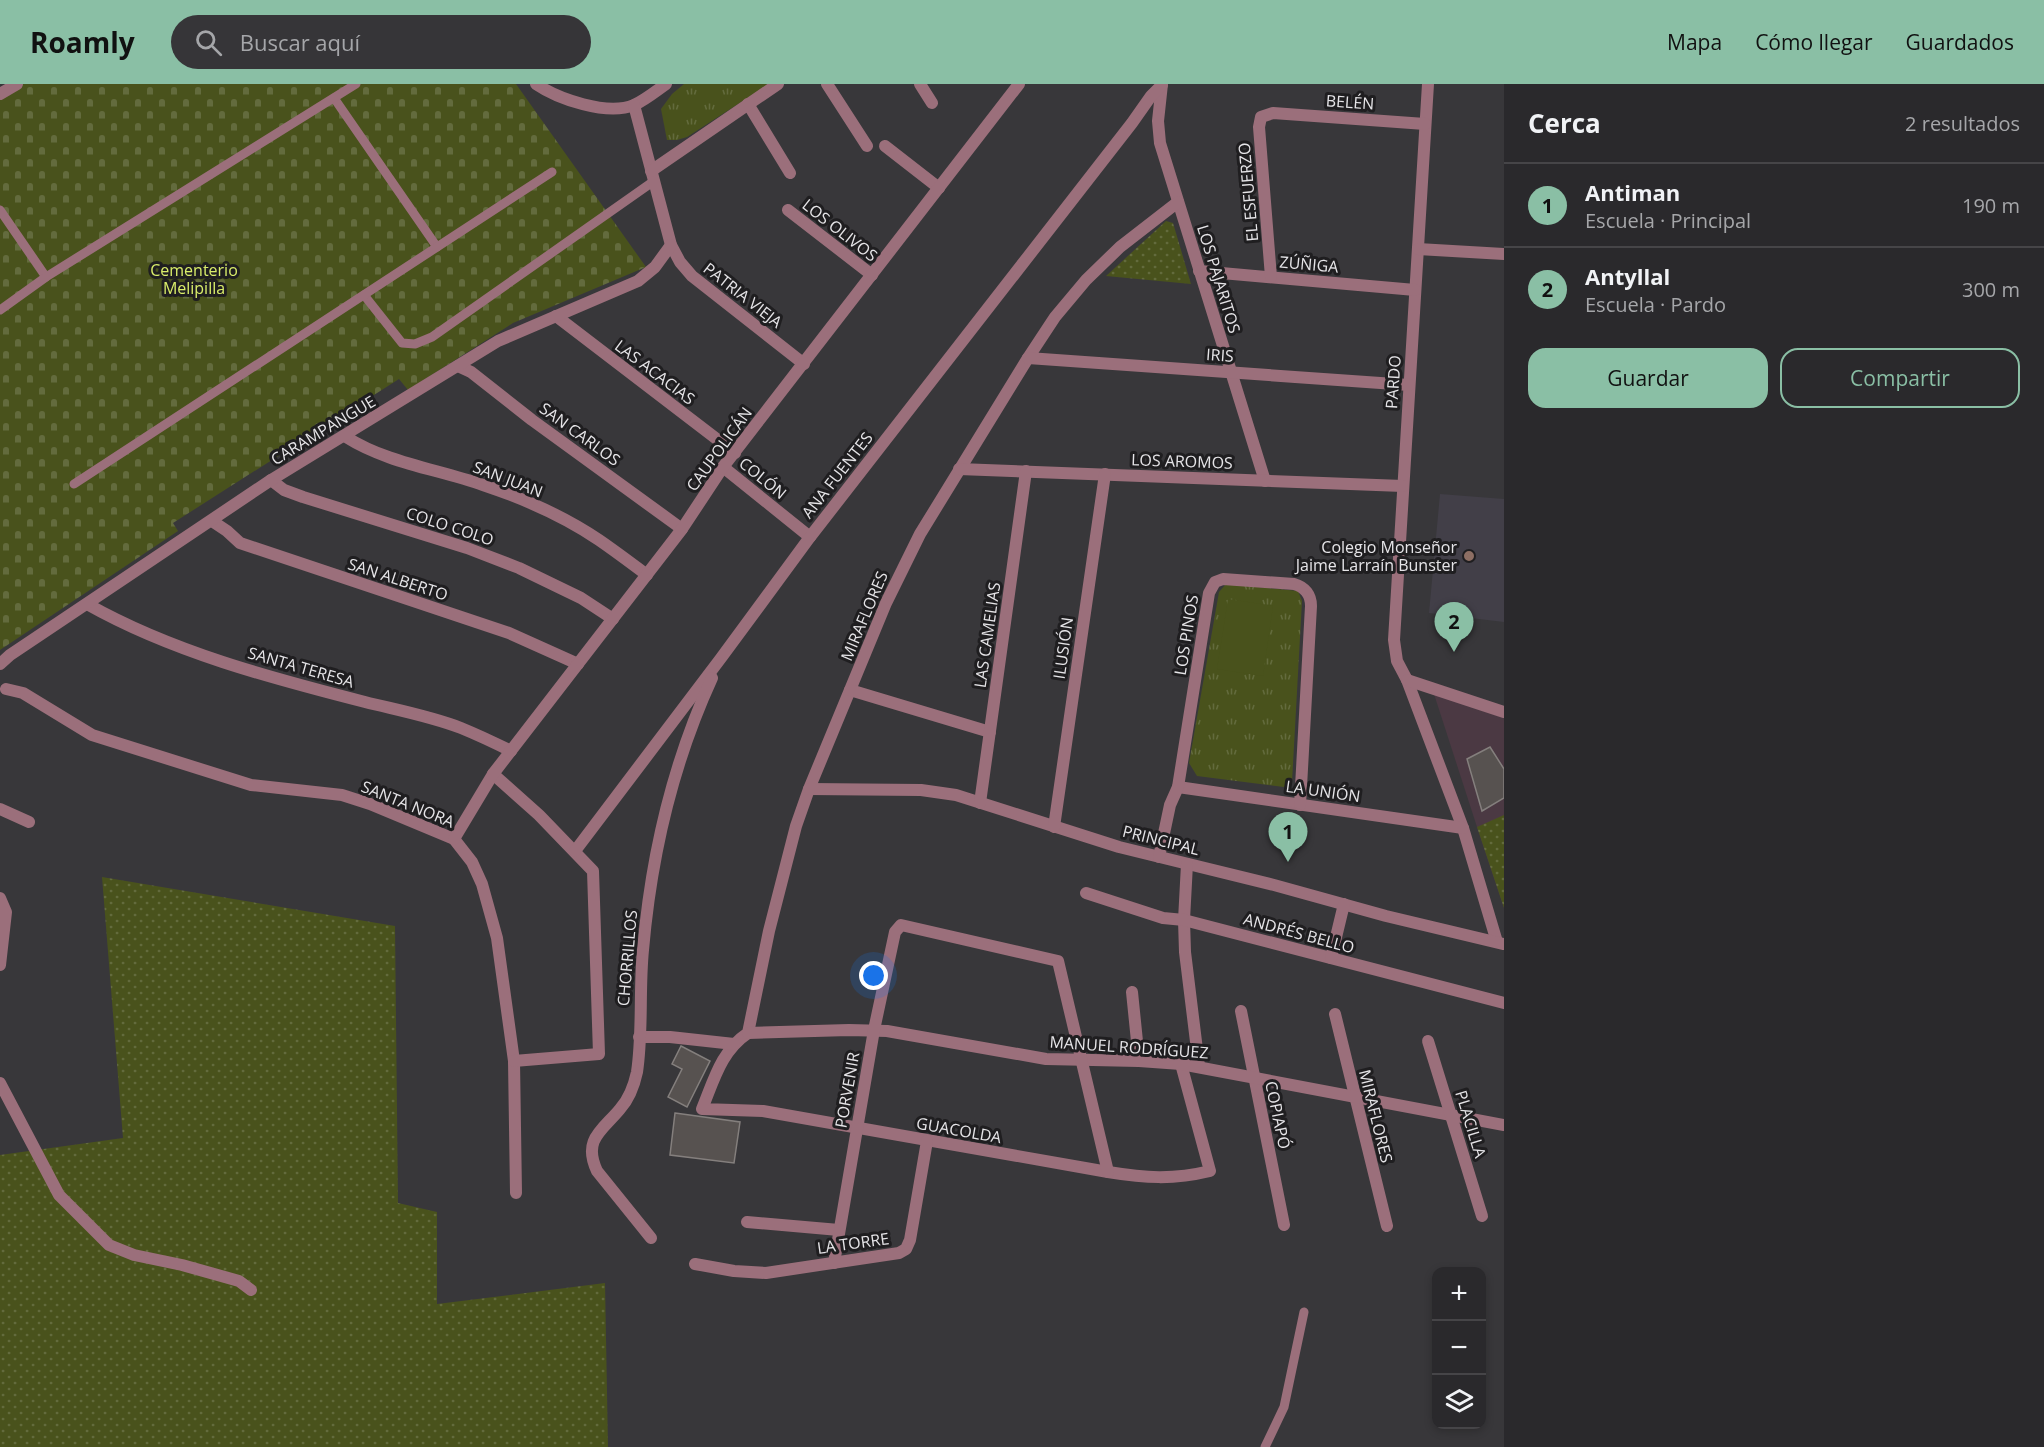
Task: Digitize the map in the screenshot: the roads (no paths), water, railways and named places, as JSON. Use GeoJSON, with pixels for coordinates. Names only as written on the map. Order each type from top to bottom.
{"type":"FeatureCollection","features":[{"type":"Feature","properties":{"kind":"street"},"geometry":{"type":"LineString","coordinates":[[0,94],[17,84]]}},
{"type":"Feature","properties":{"kind":"street"},"geometry":{"type":"LineString","coordinates":[[536,84],[556,96],[584,104],[613,107],[634,105],[666,84]]}},
{"type":"Feature","properties":{"kind":"street"},"geometry":{"type":"LineString","coordinates":[[652,176],[778,84]]}},
{"type":"Feature","properties":{"kind":"street"},"geometry":{"type":"LineString","coordinates":[[826,84],[867,146]]}},
{"type":"Feature","properties":{"kind":"street"},"geometry":{"type":"LineString","coordinates":[[920,84],[932,103]]}},
{"type":"Feature","properties":{"kind":"street","name":"CAUPOLICÁN"},"geometry":{"type":"LineString","coordinates":[[454,839],[493,774],[682,529],[723,467],[1019,84]]}},
{"type":"Feature","properties":{"kind":"street","name":"PARDO"},"geometry":{"type":"LineString","coordinates":[[1428,84],[1394,640],[1397,661],[1407,680],[1463,828],[1501,943]]}},
{"type":"Feature","properties":{"kind":"street","name":"LOS PAJARITOS"},"geometry":{"type":"LineString","coordinates":[[1162,85],[1158,121],[1160,143],[1265,481]]}},
{"type":"Feature","properties":{"kind":"street","name":"ANA FUENTES"},"geometry":{"type":"LineString","coordinates":[[575,851],[810,537],[1151,96],[1162,85]]}},
{"type":"Feature","properties":{"kind":"street"},"geometry":{"type":"LineString","coordinates":[[748,104],[790,173]]}},
{"type":"Feature","properties":{"kind":"street","name":"PATRIA VIEJA"},"geometry":{"type":"LineString","coordinates":[[634,105],[671,245],[680,262],[692,276],[804,364]]}},
{"type":"Feature","properties":{"kind":"street","name":"BELÉN"},"geometry":{"type":"LineString","coordinates":[[1273,112],[1425,124]]}},
{"type":"Feature","properties":{"kind":"street","name":"EL ESFUERZO"},"geometry":{"type":"LineString","coordinates":[[1271,277],[1259,127],[1261,117],[1273,112]]}},
{"type":"Feature","properties":{"kind":"street"},"geometry":{"type":"LineString","coordinates":[[1132,123],[1158,121]]}},
{"type":"Feature","properties":{"kind":"street"},"geometry":{"type":"LineString","coordinates":[[885,146],[939,188]]}},
{"type":"Feature","properties":{"kind":"street","name":"MIRAFLORES"},"geometry":{"type":"LineString","coordinates":[[748,1034],[783,874],[796,826],[809,789],[902,568],[959,469],[1055,317],[1086,280],[1120,247],[1178,202]]}},
{"type":"Feature","properties":{"kind":"street","name":"LOS OLIVOS"},"geometry":{"type":"LineString","coordinates":[[788,210],[872,275]]}},
{"type":"Feature","properties":{"kind":"street","name":"CARAMPANGUE"},"geometry":{"type":"LineString","coordinates":[[0,664],[10,655],[272,480],[498,341],[638,281],[655,267],[671,245]]}},
{"type":"Feature","properties":{"kind":"street"},"geometry":{"type":"LineString","coordinates":[[1418,249],[1504,254]]}},
{"type":"Feature","properties":{"kind":"street","name":"ZÚÑIGA"},"geometry":{"type":"LineString","coordinates":[[1199,271],[1415,290]]}},
{"type":"Feature","properties":{"kind":"street","name":"LAS ACACIAS"},"geometry":{"type":"LineString","coordinates":[[556,316],[735,453]]}},
{"type":"Feature","properties":{"kind":"street","name":"IRIS"},"geometry":{"type":"LineString","coordinates":[[1028,358],[1409,385]]}},
{"type":"Feature","properties":{"kind":"street","name":"SAN CARLOS"},"geometry":{"type":"LineString","coordinates":[[458,366],[471,372],[532,420],[682,529]]}},
{"type":"Feature","properties":{"kind":"street","name":"SAN JUAN"},"geometry":{"type":"LineString","coordinates":[[345,437],[383,455],[482,485],[534,504],[597,539],[647,575]]}},
{"type":"Feature","properties":{"kind":"street","name":"COLÓN"},"geometry":{"type":"LineString","coordinates":[[723,467],[810,537]]}},
{"type":"Feature","properties":{"kind":"street","name":"LOS AROMOS"},"geometry":{"type":"LineString","coordinates":[[959,469],[1403,486]]}},
{"type":"Feature","properties":{"kind":"street","name":"LAS CAMELIAS"},"geometry":{"type":"LineString","coordinates":[[980,803],[1026,471]]}},
{"type":"Feature","properties":{"kind":"street","name":"ILUSIÓN"},"geometry":{"type":"LineString","coordinates":[[1054,827],[1105,474]]}},
{"type":"Feature","properties":{"kind":"street","name":"COLO COLO"},"geometry":{"type":"LineString","coordinates":[[272,480],[284,490],[303,497],[468,548],[519,568],[581,598],[613,619]]}},
{"type":"Feature","properties":{"kind":"street","name":"SAN ALBERTO"},"geometry":{"type":"LineString","coordinates":[[212,521],[240,543],[509,633],[578,664]]}},
{"type":"Feature","properties":{"kind":"street","name":"LOS PINOS"},"geometry":{"type":"LineString","coordinates":[[1159,856],[1170,805],[1178,787],[1210,589],[1215,582],[1223,579],[1294,584],[1310,596],[1300,805]]}},
{"type":"Feature","properties":{"kind":"street","name":"SANTA TERESA"},"geometry":{"type":"LineString","coordinates":[[87,604],[120,623],[207,657],[366,702],[413,712],[460,728],[511,751]]}},
{"type":"Feature","properties":{"kind":"street","name":"CHORRILLOS"},"geometry":{"type":"LineString","coordinates":[[651,1238],[601,1176],[592,1153],[598,1132],[622,1108],[631,1093],[637,1070],[643,949],[649,896],[660,838],[682,753],[721,658]]}},
{"type":"Feature","properties":{"kind":"street"},"geometry":{"type":"LineString","coordinates":[[1407,680],[1504,712]]}},
{"type":"Feature","properties":{"kind":"street","name":"SANTA NORA"},"geometry":{"type":"LineString","coordinates":[[2,687],[22,693],[92,735],[251,785],[342,795],[370,804],[454,839],[472,862],[491,911],[497,939],[514,1060],[516,1193]]}},
{"type":"Feature","properties":{"kind":"street"},"geometry":{"type":"LineString","coordinates":[[850,690],[990,732]]}},
{"type":"Feature","properties":{"kind":"street"},"geometry":{"type":"LineString","coordinates":[[493,774],[539,815],[593,871],[598,1054],[514,1060]]}},
{"type":"Feature","properties":{"kind":"street","name":"LA UNIÓN"},"geometry":{"type":"LineString","coordinates":[[1178,787],[1463,828]]}},
{"type":"Feature","properties":{"kind":"street","name":"PRINCIPAL"},"geometry":{"type":"LineString","coordinates":[[809,789],[931,791],[956,795],[1119,847],[1501,943]]}},
{"type":"Feature","properties":{"kind":"street"},"geometry":{"type":"LineString","coordinates":[[0,809],[28,822]]}},
{"type":"Feature","properties":{"kind":"street"},"geometry":{"type":"LineString","coordinates":[[1187,864],[1184,920],[1187,976],[1199,1066]]}},
{"type":"Feature","properties":{"kind":"street","name":"ANDRÉS BELLO"},"geometry":{"type":"LineString","coordinates":[[1086,893],[1163,918],[1184,920],[1504,1003]]}},
{"type":"Feature","properties":{"kind":"street"},"geometry":{"type":"LineString","coordinates":[[0,898],[6,912],[0,965]]}},
{"type":"Feature","properties":{"kind":"street"},"geometry":{"type":"LineString","coordinates":[[1331,958],[1344,904]]}},
{"type":"Feature","properties":{"kind":"street","name":"PORVENIR"},"geometry":{"type":"LineString","coordinates":[[834,1263],[874,1030],[895,932],[901,925],[1058,961],[1081,1060]]}},
{"type":"Feature","properties":{"kind":"street"},"geometry":{"type":"LineString","coordinates":[[1132,992],[1139,1061]]}},
{"type":"Feature","properties":{"kind":"street","name":"COPIAPÓ"},"geometry":{"type":"LineString","coordinates":[[1241,1011],[1284,1225]]}},
{"type":"Feature","properties":{"kind":"street","name":"MIRAFLORES"},"geometry":{"type":"LineString","coordinates":[[1335,1014],[1387,1226]]}},
{"type":"Feature","properties":{"kind":"street","name":"MANUEL RODRÍGUEZ"},"geometry":{"type":"LineString","coordinates":[[748,1034],[874,1030],[900,1032],[1035,1057],[1199,1066],[1504,1125]]}},
{"type":"Feature","properties":{"kind":"street"},"geometry":{"type":"LineString","coordinates":[[639,1037],[670,1037],[734,1044],[748,1034]]}},
{"type":"Feature","properties":{"kind":"street","name":"PLACILLA"},"geometry":{"type":"LineString","coordinates":[[1428,1041],[1482,1216]]}},
{"type":"Feature","properties":{"kind":"street","name":"GUACOLDA"},"geometry":{"type":"LineString","coordinates":[[734,1044],[723,1059],[702,1109],[763,1111],[1108,1172],[1157,1178],[1191,1176],[1210,1171],[1181,1064]]}},
{"type":"Feature","properties":{"kind":"street"},"geometry":{"type":"LineString","coordinates":[[1081,1060],[1108,1172]]}},
{"type":"Feature","properties":{"kind":"street"},"geometry":{"type":"LineString","coordinates":[[0,1083],[59,1196],[109,1245],[134,1256],[182,1265],[239,1281],[251,1290]]}},
{"type":"Feature","properties":{"kind":"street","name":"LA TORRE"},"geometry":{"type":"LineString","coordinates":[[695,1264],[757,1273],[899,1253],[906,1249],[910,1240],[927,1141]]}},
{"type":"Feature","properties":{"kind":"street"},"geometry":{"type":"LineString","coordinates":[[747,1221],[839,1230]]}},
{"type":"Feature","properties":{"kind":"lane"},"geometry":{"type":"LineString","coordinates":[[0,310],[46,277],[357,84]]}},
{"type":"Feature","properties":{"kind":"lane"},"geometry":{"type":"LineString","coordinates":[[334,98],[437,248]]}},
{"type":"Feature","properties":{"kind":"lane"},"geometry":{"type":"LineString","coordinates":[[74,484],[552,172]]}},
{"type":"Feature","properties":{"kind":"lane"},"geometry":{"type":"LineString","coordinates":[[364,295],[402,343],[415,344],[432,337],[652,176]]}},
{"type":"Feature","properties":{"kind":"lane"},"geometry":{"type":"LineString","coordinates":[[0,210],[46,277]]}},
{"type":"Feature","properties":{"kind":"lane"},"geometry":{"type":"LineString","coordinates":[[1265,1447],[1284,1407],[1304,1312]]}},
{"type":"Feature","properties":{"kind":"place","name":"Colegio Monseñor Jaime Larraín Bunster"},"geometry":{"type":"Point","coordinates":[1469,556]}},
{"type":"Feature","properties":{"kind":"place","name":"Antyllal"},"geometry":{"type":"Point","coordinates":[1454,652]}},
{"type":"Feature","properties":{"kind":"place","name":"Antiman"},"geometry":{"type":"Point","coordinates":[1288,862]}},
{"type":"Feature","properties":{"kind":"park label","name":"Cementerio Melipilla"},"geometry":{"type":"Point","coordinates":[194,279]}}]}
